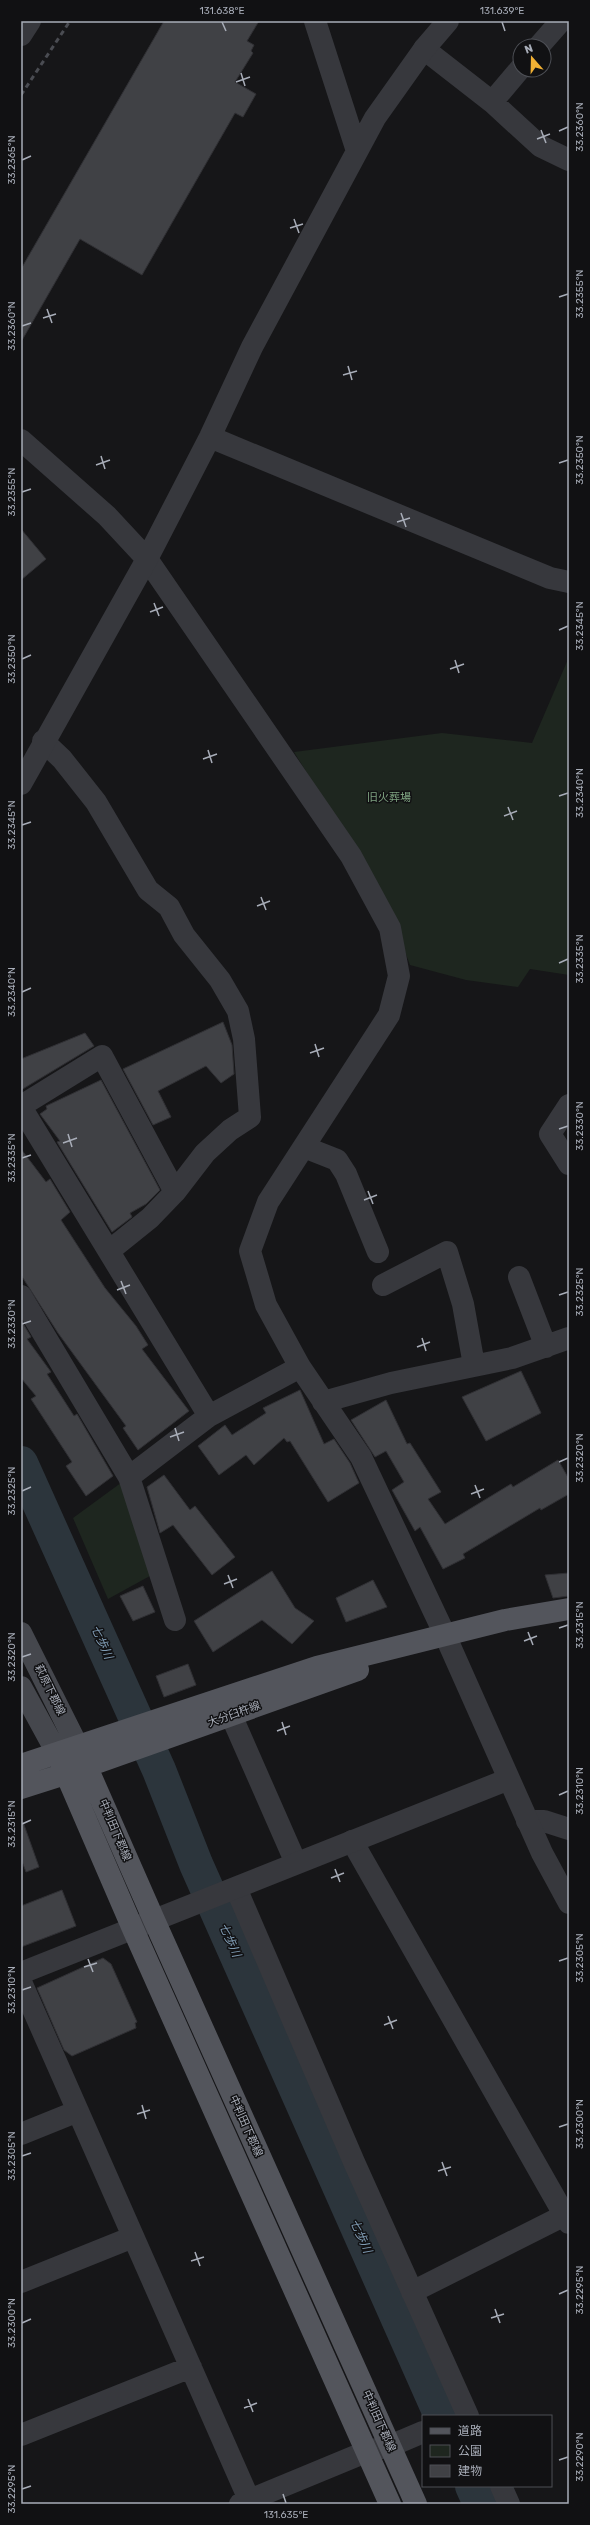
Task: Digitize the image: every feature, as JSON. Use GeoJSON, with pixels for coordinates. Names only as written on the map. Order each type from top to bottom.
{"type":"FeatureCollection","features":[{"type":"Feature","properties":{"kind":"main road","name":"大分臼杵線"},"geometry":{"type":"LineString","coordinates":[[21,1788],[87,1766],[119,1744],[163,1729],[318,1667],[445,1635],[528,1616],[569,1609]]}},
{"type":"Feature","properties":{"kind":"main road","name":"萩原下郡線"},"geometry":{"type":"LineString","coordinates":[[21,1633],[78,1746]]}},
{"type":"Feature","properties":{"kind":"main road","name":"大分臼杵線"},"geometry":{"type":"LineString","coordinates":[[163,1729],[231,1715],[445,1635]]}},
{"type":"Feature","properties":{"kind":"main road"},"geometry":{"type":"LineString","coordinates":[[21,1687],[57,1753]]}},
{"type":"Feature","properties":{"kind":"main road","name":"大分臼杵線"},"geometry":{"type":"LineString","coordinates":[[21,1765],[78,1746],[119,1744]]}},
{"type":"Feature","properties":{"kind":"main road","name":"中判田下郡線"},"geometry":{"type":"LineString","coordinates":[[78,1746],[154,1920],[416,2504]]}},
{"type":"Feature","properties":{"kind":"main road","name":"中判田下郡線"},"geometry":{"type":"LineString","coordinates":[[57,1753],[133,1929],[368,2451],[390,2504]]}},
{"type":"Feature","properties":{"kind":"street"},"geometry":{"type":"LineString","coordinates":[[21,35],[30,21]]}},
{"type":"Feature","properties":{"kind":"street"},"geometry":{"type":"LineString","coordinates":[[315,21],[357,151]]}},
{"type":"Feature","properties":{"kind":"street"},"geometry":{"type":"LineString","coordinates":[[21,784],[43,741],[147,559],[210,437],[252,347],[375,118],[424,49],[448,21]]}},
{"type":"Feature","properties":{"kind":"street"},"geometry":{"type":"LineString","coordinates":[[546,38],[561,21]]}},
{"type":"Feature","properties":{"kind":"street"},"geometry":{"type":"LineString","coordinates":[[424,49],[492,102],[540,146],[569,160]]}},
{"type":"Feature","properties":{"kind":"street"},"geometry":{"type":"LineString","coordinates":[[492,102],[512,78]]}},
{"type":"Feature","properties":{"kind":"street"},"geometry":{"type":"LineString","coordinates":[[210,437],[550,578],[569,582]]}},
{"type":"Feature","properties":{"kind":"street"},"geometry":{"type":"LineString","coordinates":[[21,440],[107,516],[147,559],[351,856],[390,928],[399,976],[389,1015],[268,1202],[250,1251],[266,1305],[300,1367],[361,1457],[445,1635],[527,1821],[549,1867],[569,1903]]}},
{"type":"Feature","properties":{"kind":"street"},"geometry":{"type":"LineString","coordinates":[[43,741],[62,759],[96,802],[148,890],[169,907],[184,935],[220,980],[238,1011],[244,1039],[250,1117],[230,1130],[205,1153],[175,1192],[150,1218],[109,1251]]}},
{"type":"Feature","properties":{"kind":"street"},"geometry":{"type":"LineString","coordinates":[[175,1192],[102,1056],[21,1106],[209,1416]]}},
{"type":"Feature","properties":{"kind":"street"},"geometry":{"type":"LineString","coordinates":[[569,1106],[550,1134],[569,1164]]}},
{"type":"Feature","properties":{"kind":"street"},"geometry":{"type":"LineString","coordinates":[[304,1147],[337,1160],[346,1174],[378,1252]]}},
{"type":"Feature","properties":{"kind":"street"},"geometry":{"type":"LineString","coordinates":[[382,1285],[447,1252],[463,1304],[474,1365]]}},
{"type":"Feature","properties":{"kind":"street"},"geometry":{"type":"LineString","coordinates":[[518,1277],[546,1347]]}},
{"type":"Feature","properties":{"kind":"street"},"geometry":{"type":"LineString","coordinates":[[21,1296],[128,1477],[175,1620]]}},
{"type":"Feature","properties":{"kind":"street"},"geometry":{"type":"LineString","coordinates":[[323,1402],[474,1365],[512,1358],[569,1338]]}},
{"type":"Feature","properties":{"kind":"street"},"geometry":{"type":"LineString","coordinates":[[128,1477],[209,1416],[300,1367]]}},
{"type":"Feature","properties":{"kind":"street"},"geometry":{"type":"LineString","coordinates":[[231,1715],[296,1863]]}},
{"type":"Feature","properties":{"kind":"street"},"geometry":{"type":"LineString","coordinates":[[21,1973],[509,1779]]}},
{"type":"Feature","properties":{"kind":"street"},"geometry":{"type":"LineString","coordinates":[[527,1821],[544,1821],[569,1829]]}},
{"type":"Feature","properties":{"kind":"street"},"geometry":{"type":"LineString","coordinates":[[352,1841],[568,2217],[412,2292]]}},
{"type":"Feature","properties":{"kind":"street"},"geometry":{"type":"LineString","coordinates":[[234,1889],[412,2292],[463,2415]]}},
{"type":"Feature","properties":{"kind":"street"},"geometry":{"type":"LineString","coordinates":[[21,1982],[191,2367],[247,2503],[368,2451],[390,2446],[420,2433]]}},
{"type":"Feature","properties":{"kind":"street"},"geometry":{"type":"LineString","coordinates":[[21,2134],[78,2111]]}},
{"type":"Feature","properties":{"kind":"street"},"geometry":{"type":"LineString","coordinates":[[21,2282],[133,2237]]}},
{"type":"Feature","properties":{"kind":"street"},"geometry":{"type":"LineString","coordinates":[[21,2435],[191,2367]]}},
{"type":"Feature","properties":{"kind":"street"},"geometry":{"type":"LineString","coordinates":[[501,2487],[509,2504]]}},
{"type":"Feature","properties":{"kind":"green space","name":"旧火葬場"},"geometry":{"type":"Polygon","coordinates":[[[569,657],[569,975],[530,969],[518,987],[466,980],[410,965],[386,900],[294,752],[442,733],[532,743],[569,657]]]}},
{"type":"Feature","properties":{"kind":"green space"},"geometry":{"type":"Polygon","coordinates":[[[129,1477],[159,1571],[108,1599],[73,1518],[129,1477]]]}},
{"type":"Feature","properties":{"kind":"building"},"geometry":{"type":"Polygon","coordinates":[[[164,21],[259,21],[247,41],[254,45],[251,51],[253,53],[235,82],[256,94],[243,117],[235,113],[142,275],[80,239],[21,342],[21,269],[164,21]]]}},
{"type":"Feature","properties":{"kind":"building"},"geometry":{"type":"Polygon","coordinates":[[[21,529],[46,559],[21,580],[21,529]]]}},
{"type":"Feature","properties":{"kind":"building"},"geometry":{"type":"Polygon","coordinates":[[[223,1022],[232,1045],[234,1074],[221,1083],[206,1066],[158,1091],[171,1117],[153,1125],[123,1069],[223,1022]]]}},
{"type":"Feature","properties":{"kind":"building"},"geometry":{"type":"Polygon","coordinates":[[[85,1033],[94,1046],[21,1090],[21,1059],[85,1033]]]}},
{"type":"Feature","properties":{"kind":"building"},"geometry":{"type":"Polygon","coordinates":[[[101,1080],[160,1190],[146,1204],[130,1213],[132,1217],[112,1232],[57,1142],[60,1141],[40,1114],[47,1109],[46,1106],[101,1080]]]}},
{"type":"Feature","properties":{"kind":"building"},"geometry":{"type":"Polygon","coordinates":[[[21,1149],[46,1182],[50,1179],[70,1212],[61,1220],[105,1288],[136,1326],[148,1345],[142,1349],[189,1411],[138,1450],[123,1428],[126,1426],[58,1333],[21,1275],[21,1149]]]}},
{"type":"Feature","properties":{"kind":"building"},"geometry":{"type":"Polygon","coordinates":[[[21,1320],[31,1337],[27,1339],[51,1372],[47,1374],[74,1416],[77,1414],[113,1476],[86,1496],[66,1466],[72,1462],[31,1399],[36,1396],[21,1378],[21,1320]]]}},
{"type":"Feature","properties":{"kind":"building"},"geometry":{"type":"Polygon","coordinates":[[[521,1371],[541,1413],[486,1441],[462,1397],[521,1371]]]}},
{"type":"Feature","properties":{"kind":"building"},"geometry":{"type":"Polygon","coordinates":[[[300,1390],[324,1444],[334,1439],[350,1463],[359,1483],[328,1502],[290,1441],[287,1442],[284,1438],[254,1465],[246,1455],[219,1475],[198,1446],[225,1425],[232,1435],[266,1413],[263,1408],[300,1390]]]}},
{"type":"Feature","properties":{"kind":"building"},"geometry":{"type":"Polygon","coordinates":[[[386,1400],[407,1444],[410,1443],[441,1492],[428,1499],[445,1524],[511,1484],[513,1487],[558,1460],[569,1479],[569,1494],[541,1510],[540,1508],[463,1554],[465,1558],[443,1569],[420,1527],[415,1531],[392,1490],[404,1482],[386,1451],[375,1457],[351,1420],[386,1400]]]}},
{"type":"Feature","properties":{"kind":"building"},"geometry":{"type":"Polygon","coordinates":[[[164,1475],[190,1510],[195,1506],[235,1557],[212,1575],[173,1525],[160,1533],[147,1487],[164,1475]]]}},
{"type":"Feature","properties":{"kind":"building"},"geometry":{"type":"Polygon","coordinates":[[[272,1571],[295,1608],[314,1621],[292,1644],[262,1620],[213,1652],[194,1621],[272,1571]]]}},
{"type":"Feature","properties":{"kind":"building"},"geometry":{"type":"Polygon","coordinates":[[[569,1573],[569,1596],[553,1598],[545,1575],[569,1573]]]}},
{"type":"Feature","properties":{"kind":"building"},"geometry":{"type":"Polygon","coordinates":[[[373,1580],[387,1607],[346,1622],[336,1598],[373,1580]]]}},
{"type":"Feature","properties":{"kind":"building"},"geometry":{"type":"Polygon","coordinates":[[[143,1586],[155,1612],[133,1621],[120,1596],[143,1586]]]}},
{"type":"Feature","properties":{"kind":"building"},"geometry":{"type":"Polygon","coordinates":[[[188,1664],[196,1685],[164,1697],[156,1676],[188,1664]]]}},
{"type":"Feature","properties":{"kind":"building"},"geometry":{"type":"Polygon","coordinates":[[[21,1822],[23,1822],[39,1867],[26,1872],[21,1859],[21,1822]]]}},
{"type":"Feature","properties":{"kind":"building"},"geometry":{"type":"Polygon","coordinates":[[[62,1890],[76,1926],[21,1947],[21,1906],[62,1890]]]}},
{"type":"Feature","properties":{"kind":"building"},"geometry":{"type":"Polygon","coordinates":[[[103,1958],[111,1964],[137,2022],[135,2023],[136,2028],[72,2056],[64,2050],[37,1988],[103,1958]]]}},
{"type":"Feature","properties":{"kind":"waterway","name":"七歩川"},"geometry":{"type":"LineString","coordinates":[[21,1463],[159,1770],[196,1864],[441,2415]]}},
{"type":"Feature","properties":{"kind":"waterway","name":"七歩川"},"geometry":{"type":"LineString","coordinates":[[472,2487],[480,2504]]}},
{"type":"Feature","properties":{"kind":"railway"},"geometry":{"type":"LineString","coordinates":[[21,95],[70,21]]}}]}
